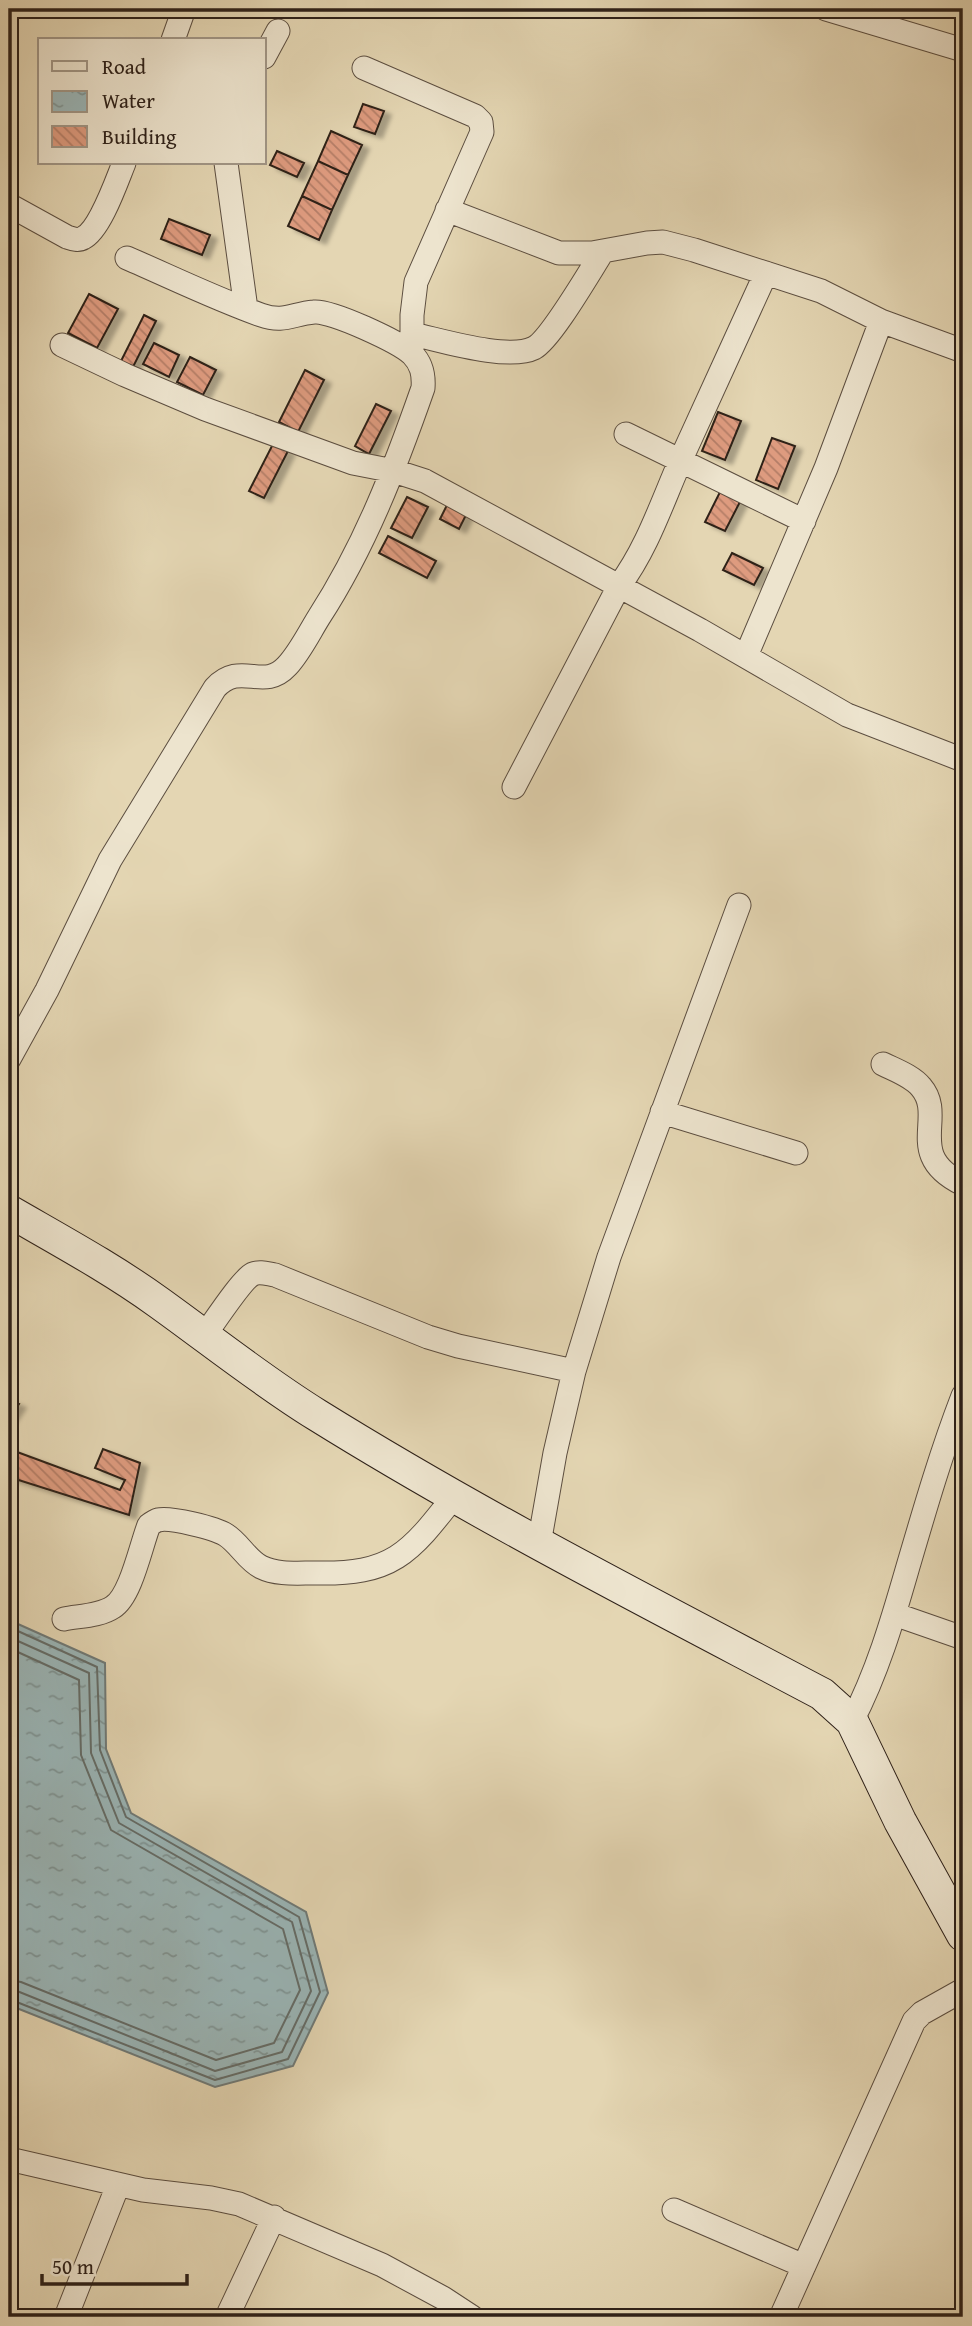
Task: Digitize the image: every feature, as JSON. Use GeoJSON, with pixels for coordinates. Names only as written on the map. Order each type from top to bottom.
{"type":"FeatureCollection","features":[{"type":"Feature","properties":{"kind":"main road"},"geometry":{"type":"LineString","coordinates":[[9,1211],[156,1300],[315,1414],[539,1544],[822,1695],[852,1721],[900,1821],[963,1935]]}},
{"type":"Feature","properties":{"kind":"street"},"geometry":{"type":"LineString","coordinates":[[174,38],[184,9]]}},
{"type":"Feature","properties":{"kind":"street"},"geometry":{"type":"LineString","coordinates":[[826,9],[963,50]]}},
{"type":"Feature","properties":{"kind":"street"},"geometry":{"type":"LineString","coordinates":[[266,53],[278,31]]}},
{"type":"Feature","properties":{"kind":"street"},"geometry":{"type":"LineString","coordinates":[[9,1059],[47,990],[110,860],[215,688],[225,678],[237,675],[277,675],[287,666],[345,575],[394,471],[423,388],[424,376],[412,344],[416,282],[482,132],[481,122],[475,116],[364,68]]}},
{"type":"Feature","properties":{"kind":"street"},"geometry":{"type":"LineString","coordinates":[[9,205],[67,237],[83,239],[98,222],[124,164]]}},
{"type":"Feature","properties":{"kind":"street"},"geometry":{"type":"LineString","coordinates":[[226,164],[246,309]]}},
{"type":"Feature","properties":{"kind":"street"},"geometry":{"type":"LineString","coordinates":[[447,209],[559,253],[573,255],[663,242],[718,257],[821,291],[881,321],[963,351]]}},
{"type":"Feature","properties":{"kind":"street"},"geometry":{"type":"LineString","coordinates":[[127,258],[275,319],[289,319],[314,312],[328,313],[400,346],[412,344],[520,352],[536,347],[548,335],[603,251]]}},
{"type":"Feature","properties":{"kind":"street"},"geometry":{"type":"LineString","coordinates":[[514,787],[619,586],[648,538],[766,273]]}},
{"type":"Feature","properties":{"kind":"street"},"geometry":{"type":"LineString","coordinates":[[746,656],[804,522],[881,321]]}},
{"type":"Feature","properties":{"kind":"street"},"geometry":{"type":"LineString","coordinates":[[62,345],[205,409],[353,463],[394,471],[425,481],[746,656],[847,715],[963,760]]}},
{"type":"Feature","properties":{"kind":"street"},"geometry":{"type":"LineString","coordinates":[[626,434],[804,522]]}},
{"type":"Feature","properties":{"kind":"street"},"geometry":{"type":"LineString","coordinates":[[539,1544],[555,1453],[574,1371],[609,1256],[739,905]]}},
{"type":"Feature","properties":{"kind":"street"},"geometry":{"type":"LineString","coordinates":[[883,1064],[920,1086],[929,1109],[929,1148],[942,1170],[963,1184]]}},
{"type":"Feature","properties":{"kind":"street"},"geometry":{"type":"LineString","coordinates":[[662,1112],[796,1153]]}},
{"type":"Feature","properties":{"kind":"street"},"geometry":{"type":"LineString","coordinates":[[204,1336],[252,1274],[263,1273],[275,1275],[428,1337],[574,1371]]}},
{"type":"Feature","properties":{"kind":"street"},"geometry":{"type":"LineString","coordinates":[[852,1721],[869,1688],[963,1396]]}},
{"type":"Feature","properties":{"kind":"street"},"geometry":{"type":"LineString","coordinates":[[64,1619],[103,1612],[114,1607],[121,1599],[149,1525],[157,1520],[215,1530],[233,1541],[261,1567],[270,1570],[285,1573],[343,1574],[375,1568],[406,1552],[426,1532],[455,1495]]}},
{"type":"Feature","properties":{"kind":"street"},"geometry":{"type":"LineString","coordinates":[[894,1614],[963,1638]]}},
{"type":"Feature","properties":{"kind":"street"},"geometry":{"type":"LineString","coordinates":[[781,2317],[914,2021],[922,2013],[963,1990]]}},
{"type":"Feature","properties":{"kind":"street"},"geometry":{"type":"LineString","coordinates":[[9,2159],[143,2190],[230,2202],[274,2217],[382,2265],[472,2317]]}},
{"type":"Feature","properties":{"kind":"street"},"geometry":{"type":"LineString","coordinates":[[65,2317],[118,2185]]}},
{"type":"Feature","properties":{"kind":"street"},"geometry":{"type":"LineString","coordinates":[[674,2210],[804,2266]]}},
{"type":"Feature","properties":{"kind":"street"},"geometry":{"type":"LineString","coordinates":[[227,2317],[274,2217]]}},
{"type":"Feature","properties":{"kind":"water"},"geometry":{"type":"Polygon","coordinates":[[[9,1620],[105,1663],[106,1749],[131,1813],[306,1912],[328,1993],[293,2066],[215,2087],[9,2005],[9,1620]]]}},
{"type":"Feature","properties":{"kind":"building"},"geometry":{"type":"Polygon","coordinates":[[[363,104],[384,111],[375,134],[354,127],[363,104]]]}},
{"type":"Feature","properties":{"kind":"building"},"geometry":{"type":"Polygon","coordinates":[[[331,131],[362,145],[348,175],[318,161],[331,131]]]}},
{"type":"Feature","properties":{"kind":"building"},"geometry":{"type":"Polygon","coordinates":[[[277,151],[304,163],[297,177],[270,165],[277,151]]]}},
{"type":"Feature","properties":{"kind":"building"},"geometry":{"type":"Polygon","coordinates":[[[318,161],[348,175],[332,210],[302,196],[318,161]]]}},
{"type":"Feature","properties":{"kind":"building"},"geometry":{"type":"Polygon","coordinates":[[[302,196],[332,210],[319,240],[288,226],[302,196]]]}},
{"type":"Feature","properties":{"kind":"building"},"geometry":{"type":"Polygon","coordinates":[[[169,219],[210,235],[202,255],[161,239],[169,219]]]}},
{"type":"Feature","properties":{"kind":"building"},"geometry":{"type":"Polygon","coordinates":[[[89,294],[118,309],[97,348],[68,333],[89,294]]]}},
{"type":"Feature","properties":{"kind":"building"},"geometry":{"type":"Polygon","coordinates":[[[144,315],[156,321],[132,369],[120,363],[144,315]]]}},
{"type":"Feature","properties":{"kind":"building"},"geometry":{"type":"Polygon","coordinates":[[[154,343],[179,355],[169,377],[143,364],[154,343]]]}},
{"type":"Feature","properties":{"kind":"building"},"geometry":{"type":"Polygon","coordinates":[[[190,357],[216,370],[203,395],[177,382],[190,357]]]}},
{"type":"Feature","properties":{"kind":"building"},"geometry":{"type":"Polygon","coordinates":[[[305,370],[324,380],[298,432],[279,422],[305,370]]]}},
{"type":"Feature","properties":{"kind":"building"},"geometry":{"type":"Polygon","coordinates":[[[376,404],[391,411],[369,454],[355,446],[376,404]]]}},
{"type":"Feature","properties":{"kind":"building"},"geometry":{"type":"Polygon","coordinates":[[[718,412],[741,421],[725,460],[702,451],[718,412]]]}},
{"type":"Feature","properties":{"kind":"building"},"geometry":{"type":"Polygon","coordinates":[[[772,438],[795,446],[778,489],[756,480],[772,438]]]}},
{"type":"Feature","properties":{"kind":"building"},"geometry":{"type":"Polygon","coordinates":[[[273,444],[288,451],[264,498],[249,491],[273,444]]]}},
{"type":"Feature","properties":{"kind":"building"},"geometry":{"type":"Polygon","coordinates":[[[723,486],[743,496],[725,531],[705,522],[723,486]]]}},
{"type":"Feature","properties":{"kind":"building"},"geometry":{"type":"Polygon","coordinates":[[[407,497],[428,507],[412,538],[391,528],[407,497]]]}},
{"type":"Feature","properties":{"kind":"building"},"geometry":{"type":"Polygon","coordinates":[[[450,499],[469,509],[459,529],[440,519],[450,499]]]}},
{"type":"Feature","properties":{"kind":"building"},"geometry":{"type":"Polygon","coordinates":[[[388,536],[436,561],[427,578],[379,553],[388,536]]]}},
{"type":"Feature","properties":{"kind":"building"},"geometry":{"type":"Polygon","coordinates":[[[732,553],[763,568],[754,585],[723,570],[732,553]]]}},
{"type":"Feature","properties":{"kind":"building"},"geometry":{"type":"Polygon","coordinates":[[[9,1400],[19,1404],[9,1419],[9,1400]]]}},
{"type":"Feature","properties":{"kind":"building"},"geometry":{"type":"Polygon","coordinates":[[[9,1449],[120,1490],[125,1480],[95,1468],[103,1449],[140,1463],[129,1515],[9,1477],[9,1449]]]}}]}
